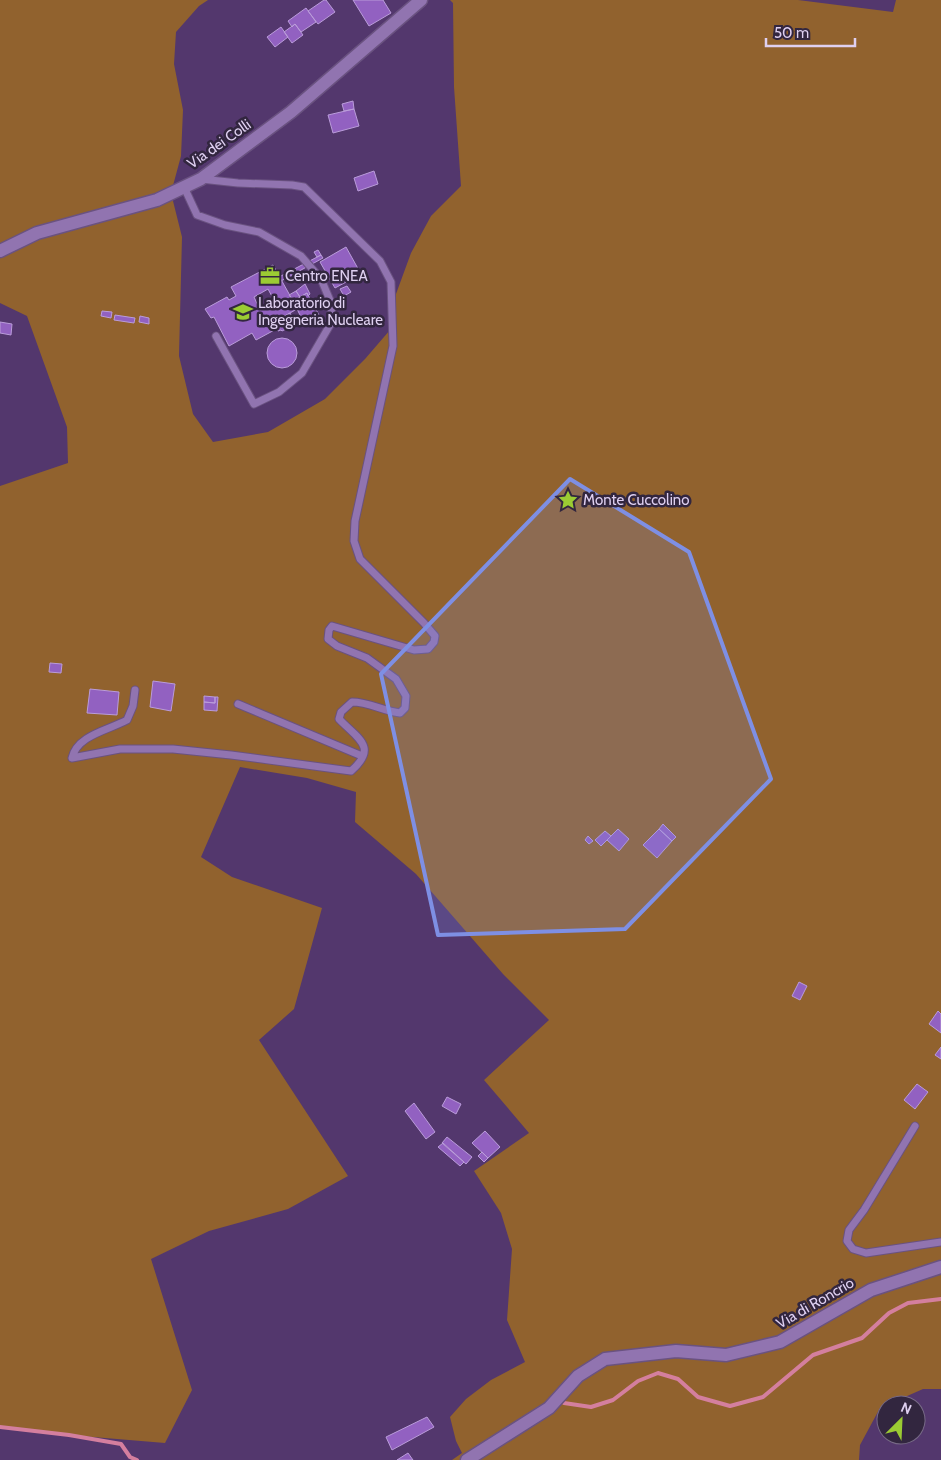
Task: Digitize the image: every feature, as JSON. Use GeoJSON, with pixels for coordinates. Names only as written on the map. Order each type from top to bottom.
{"type":"FeatureCollection","features":[{"type":"Feature","properties":{"kind":"street","name":"Via dei Colli"},"geometry":{"type":"LineString","coordinates":[[0,251],[37,233],[157,200],[201,178],[291,112],[421,0]]}},
{"type":"Feature","properties":{"kind":"street","name":"Via di Roncrio"},"geometry":{"type":"LineString","coordinates":[[467,1460],[549,1408],[578,1376],[605,1359],[676,1351],[726,1355],[780,1342],[871,1290],[941,1267]]}},
{"type":"Feature","properties":{"kind":"lane"},"geometry":{"type":"LineString","coordinates":[[135,690],[133,706],[127,720],[90,736],[73,750],[72,758],[120,749],[173,749],[231,754],[351,771],[360,763],[364,750],[363,742],[339,719],[341,712],[352,702],[363,702],[388,712],[400,713],[405,708],[406,696],[396,679],[367,658],[337,646],[328,639],[329,630],[332,626],[414,650],[428,649],[434,642],[435,636],[360,559],[354,542],[355,521],[393,346],[390,282],[380,261],[304,187],[238,183],[201,178]]}},
{"type":"Feature","properties":{"kind":"lane"},"geometry":{"type":"LineString","coordinates":[[184,187],[197,215],[225,225],[259,232],[301,256],[320,278],[332,305],[330,325],[302,373],[278,392],[254,404],[216,336]]}},
{"type":"Feature","properties":{"kind":"lane"},"geometry":{"type":"LineString","coordinates":[[238,704],[362,756]]}},
{"type":"Feature","properties":{"kind":"lane"},"geometry":{"type":"LineString","coordinates":[[915,1126],[850,1230],[847,1241],[853,1249],[866,1253],[941,1242]]}},
{"type":"Feature","properties":{"kind":"highlighted area"},"geometry":{"type":"Polygon","coordinates":[[[570,479],[689,552],[771,779],[625,929],[438,935],[381,674],[570,479]]]}},
{"type":"Feature","properties":{"kind":"shaded area"},"geometry":{"type":"Polygon","coordinates":[[[0,0],[208,0],[199,6],[176,32],[174,64],[183,110],[181,156],[171,193],[182,237],[179,356],[193,414],[213,442],[268,432],[325,399],[365,359],[396,323],[396,294],[411,253],[431,216],[461,186],[454,87],[453,3],[450,0],[798,0],[893,12],[896,0],[941,0],[941,1389],[923,1389],[909,1395],[876,1395],[876,1415],[860,1445],[859,1460],[452,1460],[462,1453],[456,1441],[450,1417],[466,1399],[491,1380],[525,1362],[507,1320],[512,1249],[501,1213],[474,1171],[529,1133],[484,1080],[549,1020],[503,974],[416,874],[355,822],[356,792],[307,778],[240,767],[201,857],[232,877],[322,908],[294,1009],[259,1040],[348,1176],[288,1209],[209,1231],[151,1259],[192,1390],[165,1443],[0,1427],[0,486],[68,463],[67,427],[27,316],[0,303],[0,0]]]}},
{"type":"Feature","properties":{"kind":"building"},"geometry":{"type":"Polygon","coordinates":[[[324,0],[335,12],[318,24],[308,11],[324,0]]]}},
{"type":"Feature","properties":{"kind":"building"},"geometry":{"type":"Polygon","coordinates":[[[353,0],[383,0],[391,13],[369,26],[353,0]]]}},
{"type":"Feature","properties":{"kind":"building"},"geometry":{"type":"Polygon","coordinates":[[[306,8],[316,22],[301,32],[295,24],[292,27],[288,21],[306,8]]]}},
{"type":"Feature","properties":{"kind":"building"},"geometry":{"type":"Polygon","coordinates":[[[295,24],[303,35],[292,43],[284,32],[295,24]]]}},
{"type":"Feature","properties":{"kind":"building"},"geometry":{"type":"Polygon","coordinates":[[[281,27],[288,37],[275,47],[267,37],[281,27]]]}},
{"type":"Feature","properties":{"kind":"building"},"geometry":{"type":"Polygon","coordinates":[[[353,101],[354,109],[344,111],[342,104],[353,101]]]}},
{"type":"Feature","properties":{"kind":"building"},"geometry":{"type":"Polygon","coordinates":[[[354,109],[359,126],[333,133],[328,115],[354,109]]]}},
{"type":"Feature","properties":{"kind":"building"},"geometry":{"type":"Polygon","coordinates":[[[374,171],[378,184],[358,191],[354,178],[374,171]]]}},
{"type":"Feature","properties":{"kind":"building"},"geometry":{"type":"Polygon","coordinates":[[[346,247],[361,274],[335,288],[320,262],[346,247]]]}},
{"type":"Feature","properties":{"kind":"building"},"geometry":{"type":"Polygon","coordinates":[[[318,250],[321,255],[317,257],[314,252],[318,250]]]}},
{"type":"Feature","properties":{"kind":"building"},"geometry":{"type":"Polygon","coordinates":[[[321,255],[323,258],[281,281],[279,277],[321,255]]]}},
{"type":"Feature","properties":{"kind":"building"},"geometry":{"type":"Polygon","coordinates":[[[273,265],[293,301],[307,293],[319,315],[304,323],[297,309],[276,321],[280,327],[256,340],[252,333],[229,346],[214,317],[211,318],[205,309],[227,297],[229,300],[236,296],[231,287],[273,265]],[[268,289],[254,297],[260,310],[275,302],[268,289]]]}},
{"type":"Feature","properties":{"kind":"building"},"geometry":{"type":"Polygon","coordinates":[[[305,284],[310,294],[308,296],[307,293],[300,297],[296,291],[305,284]]]}},
{"type":"Feature","properties":{"kind":"building"},"geometry":{"type":"Polygon","coordinates":[[[347,286],[351,292],[344,296],[340,289],[347,286]]]}},
{"type":"Feature","properties":{"kind":"building"},"geometry":{"type":"Polygon","coordinates":[[[296,291],[300,297],[293,301],[289,295],[296,291]]]}},
{"type":"Feature","properties":{"kind":"building"},"geometry":{"type":"Polygon","coordinates":[[[102,311],[112,312],[111,318],[101,316],[102,311]]]}},
{"type":"Feature","properties":{"kind":"building"},"geometry":{"type":"Polygon","coordinates":[[[290,313],[296,324],[278,331],[277,328],[280,327],[276,321],[290,313]]]}},
{"type":"Feature","properties":{"kind":"building"},"geometry":{"type":"Polygon","coordinates":[[[115,315],[135,318],[134,323],[114,320],[115,315]]]}},
{"type":"Feature","properties":{"kind":"building"},"geometry":{"type":"Polygon","coordinates":[[[140,316],[149,318],[149,324],[139,322],[140,316]]]}},
{"type":"Feature","properties":{"kind":"building"},"geometry":{"type":"Polygon","coordinates":[[[0,322],[12,324],[11,335],[0,333],[0,322]]]}},
{"type":"Feature","properties":{"kind":"building"},"geometry":{"type":"Polygon","coordinates":[[[282,338],[293,342],[297,353],[293,364],[282,368],[271,364],[267,353],[271,342],[282,338]]]}},
{"type":"Feature","properties":{"kind":"building"},"geometry":{"type":"Polygon","coordinates":[[[50,663],[62,664],[61,673],[49,672],[50,663]]]}},
{"type":"Feature","properties":{"kind":"building"},"geometry":{"type":"Polygon","coordinates":[[[153,681],[175,684],[171,711],[150,707],[153,681]]]}},
{"type":"Feature","properties":{"kind":"building"},"geometry":{"type":"Polygon","coordinates":[[[90,689],[119,692],[117,715],[87,713],[90,689]]]}},
{"type":"Feature","properties":{"kind":"building"},"geometry":{"type":"Polygon","coordinates":[[[204,696],[215,697],[215,703],[204,702],[204,696]]]}},
{"type":"Feature","properties":{"kind":"building"},"geometry":{"type":"Polygon","coordinates":[[[215,697],[218,697],[217,711],[204,710],[204,702],[215,703],[215,697]]]}},
{"type":"Feature","properties":{"kind":"building"},"geometry":{"type":"Polygon","coordinates":[[[663,824],[676,837],[672,841],[659,829],[663,824]]]}},
{"type":"Feature","properties":{"kind":"building"},"geometry":{"type":"Polygon","coordinates":[[[618,829],[629,839],[619,851],[607,840],[618,829]]]}},
{"type":"Feature","properties":{"kind":"building"},"geometry":{"type":"Polygon","coordinates":[[[659,829],[672,841],[657,858],[643,845],[659,829]]]}},
{"type":"Feature","properties":{"kind":"building"},"geometry":{"type":"Polygon","coordinates":[[[605,831],[611,836],[601,846],[595,840],[605,831]]]}},
{"type":"Feature","properties":{"kind":"building"},"geometry":{"type":"Polygon","coordinates":[[[588,836],[593,841],[589,844],[585,840],[588,836]]]}},
{"type":"Feature","properties":{"kind":"building"},"geometry":{"type":"Polygon","coordinates":[[[799,982],[807,986],[800,1000],[792,996],[799,982]]]}},
{"type":"Feature","properties":{"kind":"building"},"geometry":{"type":"Polygon","coordinates":[[[938,1011],[941,1014],[941,1033],[929,1024],[938,1011]]]}},
{"type":"Feature","properties":{"kind":"building"},"geometry":{"type":"Polygon","coordinates":[[[941,1047],[941,1059],[935,1055],[941,1047]]]}},
{"type":"Feature","properties":{"kind":"building"},"geometry":{"type":"Polygon","coordinates":[[[917,1084],[928,1092],[915,1109],[904,1100],[917,1084]]]}},
{"type":"Feature","properties":{"kind":"building"},"geometry":{"type":"Polygon","coordinates":[[[447,1097],[461,1104],[456,1114],[442,1106],[447,1097]]]}},
{"type":"Feature","properties":{"kind":"building"},"geometry":{"type":"Polygon","coordinates":[[[414,1103],[435,1132],[426,1139],[405,1111],[414,1103]]]}},
{"type":"Feature","properties":{"kind":"building"},"geometry":{"type":"Polygon","coordinates":[[[485,1131],[500,1147],[488,1158],[472,1143],[485,1131]]]}},
{"type":"Feature","properties":{"kind":"building"},"geometry":{"type":"Polygon","coordinates":[[[447,1137],[472,1157],[466,1164],[442,1143],[447,1137]]]}},
{"type":"Feature","properties":{"kind":"building"},"geometry":{"type":"Polygon","coordinates":[[[443,1143],[464,1162],[460,1166],[438,1147],[443,1143]]]}},
{"type":"Feature","properties":{"kind":"building"},"geometry":{"type":"Polygon","coordinates":[[[482,1152],[488,1158],[484,1162],[478,1156],[482,1152]]]}},
{"type":"Feature","properties":{"kind":"building"},"geometry":{"type":"Polygon","coordinates":[[[427,1417],[434,1427],[392,1450],[386,1437],[427,1417]]]}},
{"type":"Feature","properties":{"kind":"building"},"geometry":{"type":"Polygon","coordinates":[[[408,1453],[413,1460],[397,1460],[408,1453]]]}},
{"type":"Feature","properties":{"kind":"waterway"},"geometry":{"type":"LineString","coordinates":[[564,1403],[591,1407],[613,1400],[638,1381],[658,1373],[678,1379],[698,1397],[730,1406],[763,1397],[813,1355],[862,1338],[889,1313],[908,1303],[941,1299]]}},
{"type":"Feature","properties":{"kind":"waterway"},"geometry":{"type":"LineString","coordinates":[[0,1427],[69,1435],[121,1444],[130,1457],[137,1460]]}},
{"type":"Feature","properties":{"kind":"place","name":"Centro ENEA"},"geometry":{"type":"Point","coordinates":[270,276]}},
{"type":"Feature","properties":{"kind":"place","name":"Laboratorio di Ingegneria Nucleare"},"geometry":{"type":"Point","coordinates":[243,312]}},
{"type":"Feature","properties":{"kind":"place","name":"Monte Cuccolino"},"geometry":{"type":"Point","coordinates":[568,500]}}]}
